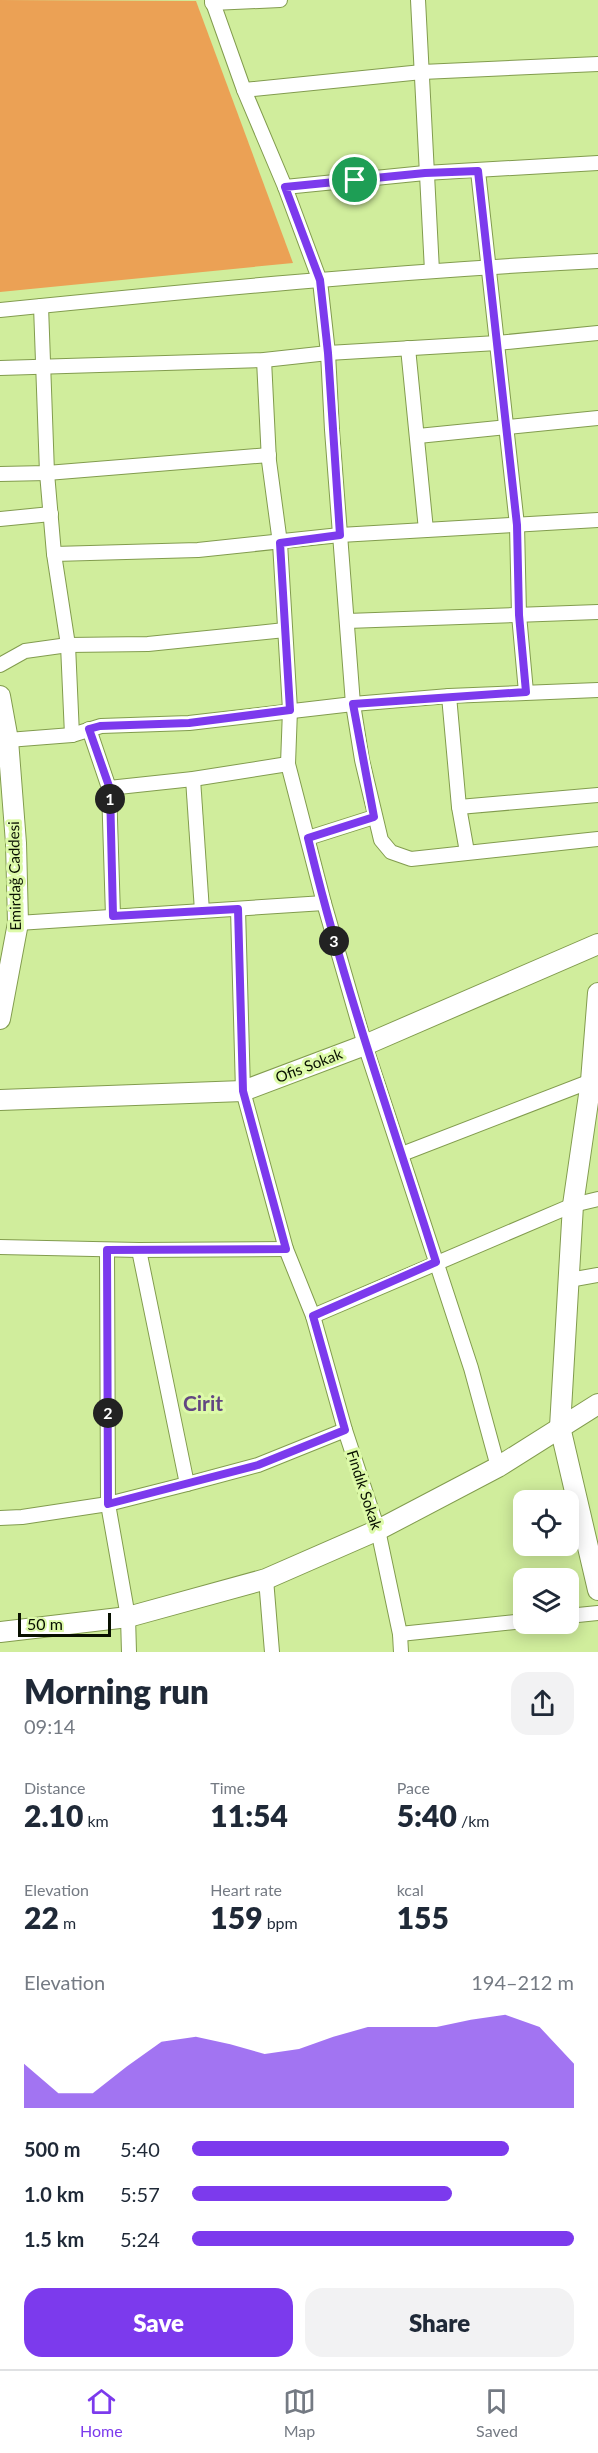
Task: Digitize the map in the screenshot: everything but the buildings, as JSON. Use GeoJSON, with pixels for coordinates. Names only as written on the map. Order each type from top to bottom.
{"type":"FeatureCollection","features":[{"type":"Feature","properties":{"kind":"street"},"geometry":{"type":"LineString","coordinates":[[280,0],[212,2],[244,90],[285,187],[320,280],[328,353],[353,704],[374,817],[381,840],[391,852],[411,859],[598,839]]}},
{"type":"Feature","properties":{"kind":"street"},"geometry":{"type":"LineString","coordinates":[[418,0],[423,72],[425,173],[432,271]]}},
{"type":"Feature","properties":{"kind":"street"},"geometry":{"type":"LineString","coordinates":[[244,90],[423,72],[598,64]]}},
{"type":"Feature","properties":{"kind":"street"},"geometry":{"type":"LineString","coordinates":[[285,187],[425,173],[598,163]]}},
{"type":"Feature","properties":{"kind":"street"},"geometry":{"type":"LineString","coordinates":[[478,171],[517,525],[519,615],[526,692]]}},
{"type":"Feature","properties":{"kind":"street"},"geometry":{"type":"LineString","coordinates":[[0,310],[320,280],[598,261]]}},
{"type":"Feature","properties":{"kind":"street"},"geometry":{"type":"LineString","coordinates":[[41,306],[45,366],[47,473],[54,554],[68,645],[72,735]]}},
{"type":"Feature","properties":{"kind":"street"},"geometry":{"type":"LineString","coordinates":[[0,368],[264,360],[328,353],[497,343],[598,333]]}},
{"type":"Feature","properties":{"kind":"street"},"geometry":{"type":"LineString","coordinates":[[408,348],[426,530]]}},
{"type":"Feature","properties":{"kind":"street"},"geometry":{"type":"LineString","coordinates":[[264,360],[269,454],[280,543],[290,710],[288,764],[324,903],[365,1045],[471,1368],[498,1467]]}},
{"type":"Feature","properties":{"kind":"street"},"geometry":{"type":"LineString","coordinates":[[418,436],[598,418]]}},
{"type":"Feature","properties":{"kind":"street"},"geometry":{"type":"LineString","coordinates":[[0,474],[47,473],[269,454]]}},
{"type":"Feature","properties":{"kind":"street"},"geometry":{"type":"LineString","coordinates":[[0,519],[51,514]]}},
{"type":"Feature","properties":{"kind":"street"},"geometry":{"type":"LineString","coordinates":[[54,554],[198,550],[340,535],[598,520]]}},
{"type":"Feature","properties":{"kind":"street"},"geometry":{"type":"LineString","coordinates":[[347,621],[598,612]]}},
{"type":"Feature","properties":{"kind":"street"},"geometry":{"type":"LineString","coordinates":[[0,665],[25,651],[68,645],[148,644],[285,630]]}},
{"type":"Feature","properties":{"kind":"street"},"geometry":{"type":"LineString","coordinates":[[8,740],[72,735],[100,726],[189,723],[353,704],[449,696],[598,690]]}},
{"type":"Feature","properties":{"kind":"street","name":"Emirdağ Caddesi"},"geometry":{"type":"LineString","coordinates":[[0,696],[8,740],[16,843],[18,923],[2,996],[0,1018]]}},
{"type":"Feature","properties":{"kind":"street"},"geometry":{"type":"LineString","coordinates":[[449,696],[459,807],[467,852]]}},
{"type":"Feature","properties":{"kind":"street"},"geometry":{"type":"LineString","coordinates":[[89,729],[110,789],[113,916]]}},
{"type":"Feature","properties":{"kind":"street"},"geometry":{"type":"LineString","coordinates":[[110,789],[288,764]]}},
{"type":"Feature","properties":{"kind":"street"},"geometry":{"type":"LineString","coordinates":[[193,779],[202,911]]}},
{"type":"Feature","properties":{"kind":"street"},"geometry":{"type":"LineString","coordinates":[[459,807],[598,795]]}},
{"type":"Feature","properties":{"kind":"street"},"geometry":{"type":"LineString","coordinates":[[308,838],[374,817]]}},
{"type":"Feature","properties":{"kind":"street"},"geometry":{"type":"LineString","coordinates":[[18,923],[324,903]]}},
{"type":"Feature","properties":{"kind":"street","name":"Fındık Sokak"},"geometry":{"type":"LineString","coordinates":[[238,909],[243,1091],[286,1249],[313,1316],[345,1430],[378,1530],[400,1634],[401,1652]]}},
{"type":"Feature","properties":{"kind":"street","name":"Ofis Sokak"},"geometry":{"type":"LineString","coordinates":[[0,1100],[243,1091],[365,1045],[598,945]]}},
{"type":"Feature","properties":{"kind":"street"},"geometry":{"type":"LineString","coordinates":[[598,993],[593,1089],[573,1205],[560,1427],[598,1590]]}},
{"type":"Feature","properties":{"kind":"street"},"geometry":{"type":"LineString","coordinates":[[402,1154],[593,1089]]}},
{"type":"Feature","properties":{"kind":"street"},"geometry":{"type":"LineString","coordinates":[[313,1316],[573,1205],[598,1199]]}},
{"type":"Feature","properties":{"kind":"street"},"geometry":{"type":"LineString","coordinates":[[0,1247],[107,1250],[286,1249]]}},
{"type":"Feature","properties":{"kind":"street"},"geometry":{"type":"LineString","coordinates":[[107,1250],[108,1504],[128,1617],[129,1652]]}},
{"type":"Feature","properties":{"kind":"street"},"geometry":{"type":"LineString","coordinates":[[139,1250],[187,1484]]}},
{"type":"Feature","properties":{"kind":"street"},"geometry":{"type":"LineString","coordinates":[[569,1280],[598,1275]]}},
{"type":"Feature","properties":{"kind":"street"},"geometry":{"type":"LineString","coordinates":[[0,1632],[128,1617],[266,1579],[378,1530],[498,1467],[598,1404]]}},
{"type":"Feature","properties":{"kind":"street"},"geometry":{"type":"LineString","coordinates":[[0,1518],[22,1517],[108,1504],[187,1484],[258,1465],[345,1430]]}},
{"type":"Feature","properties":{"kind":"street"},"geometry":{"type":"LineString","coordinates":[[266,1579],[272,1652]]}},
{"type":"Feature","properties":{"kind":"street"},"geometry":{"type":"LineString","coordinates":[[579,1615],[598,1613]]}},
{"type":"Feature","properties":{"kind":"street"},"geometry":{"type":"LineString","coordinates":[[400,1634],[513,1622]]}},
{"type":"Feature","properties":{"kind":"shaded area"},"geometry":{"type":"Polygon","coordinates":[[[0,0],[196,1],[293,263],[0,292],[0,0]]]}},
{"type":"Feature","properties":{"kind":"district","name":"Cirit"},"geometry":{"type":"Point","coordinates":[203,1404]}},
{"type":"Feature","properties":{"kind":"route"},"geometry":{"type":"LineString","coordinates":[[478,171],[517,525],[519,615],[526,692],[353,704],[374,817],[308,838],[324,903],[365,1045],[436,1262],[313,1316],[345,1430],[258,1465],[108,1504],[107,1250],[286,1249],[243,1091],[238,909],[113,916],[110,789],[89,729],[100,726],[189,723],[290,710],[280,543],[340,535],[328,353],[320,280],[285,187],[355,180],[425,173],[478,171]]}}]}
